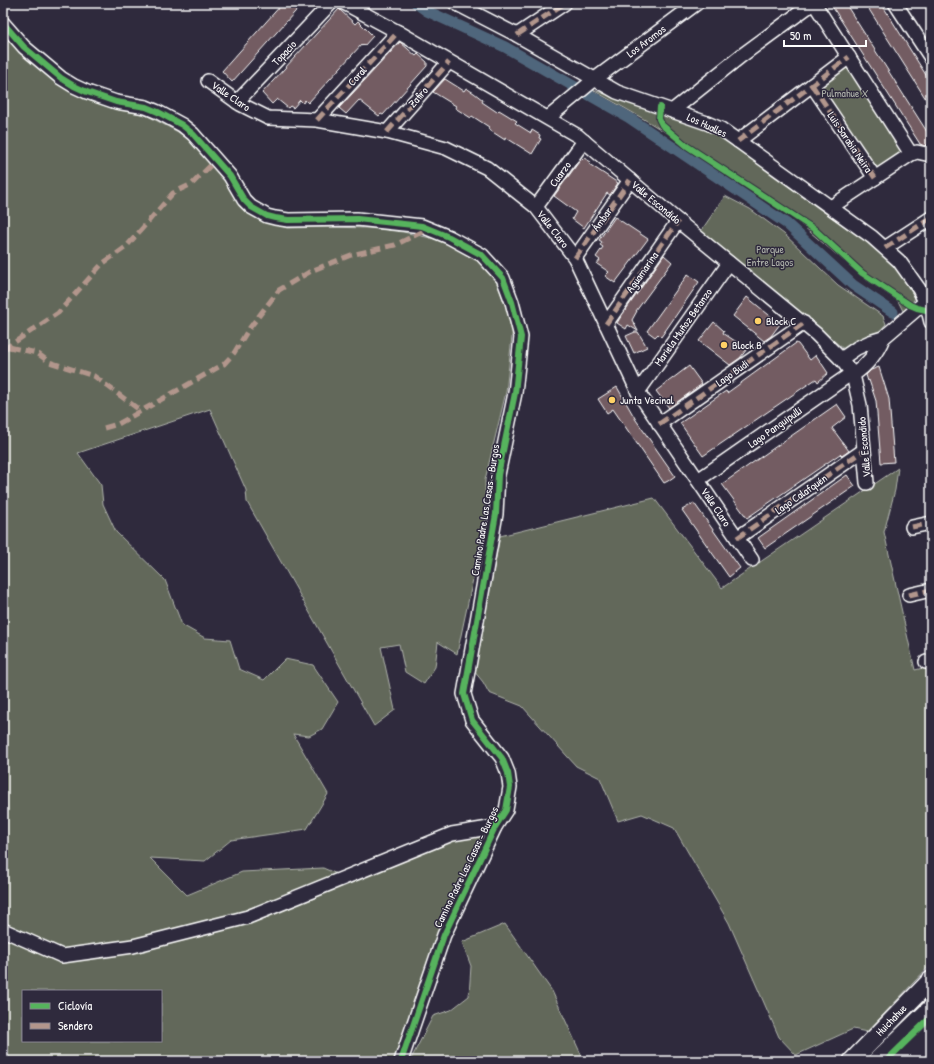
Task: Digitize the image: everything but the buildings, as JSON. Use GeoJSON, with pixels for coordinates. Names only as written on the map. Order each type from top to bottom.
{"type":"FeatureCollection","features":[{"type":"Feature","properties":{"kind":"main road","name":"Huichahue"},"geometry":{"type":"LineString","coordinates":[[852,1061],[931,980]]}},
{"type":"Feature","properties":{"kind":"main road","name":"Huichahue"},"geometry":{"type":"LineString","coordinates":[[876,1061],[931,1008]]}},
{"type":"Feature","properties":{"kind":"street","name":"Topacio"},"geometry":{"type":"LineString","coordinates":[[237,102],[331,3]]}},
{"type":"Feature","properties":{"kind":"street","name":"Valle Escondido"},"geometry":{"type":"LineString","coordinates":[[344,3],[398,32],[578,136],[678,221],[804,323],[841,359],[852,374],[860,405],[867,483]]}},
{"type":"Feature","properties":{"kind":"street","name":"Los Hualles"},"geometry":{"type":"LineString","coordinates":[[455,3],[517,35],[617,92],[707,123],[738,141],[831,207],[899,260],[919,289],[931,322]]}},
{"type":"Feature","properties":{"kind":"street"},"geometry":{"type":"LineString","coordinates":[[517,35],[564,3]]}},
{"type":"Feature","properties":{"kind":"street","name":"Los Aromos"},"geometry":{"type":"LineString","coordinates":[[548,118],[595,79],[697,3]]}},
{"type":"Feature","properties":{"kind":"street"},"geometry":{"type":"LineString","coordinates":[[672,111],[742,56],[814,3],[912,154]]}},
{"type":"Feature","properties":{"kind":"street"},"geometry":{"type":"LineString","coordinates":[[895,3],[931,58]]}},
{"type":"Feature","properties":{"kind":"street","name":"Camino Padre Las Casas - Burgos"},"geometry":{"type":"LineString","coordinates":[[3,24],[35,57],[61,78],[74,86],[116,102],[146,107],[182,125],[193,134],[230,176],[244,200],[251,207],[267,216],[288,220],[357,219],[422,226],[473,249],[482,255],[503,278],[512,302],[521,337],[515,393],[498,475],[496,514],[464,694],[472,720],[502,758],[508,773],[510,787],[508,804],[506,810],[495,827],[444,935],[401,1061]]}},
{"type":"Feature","properties":{"kind":"street","name":"Coral"},"geometry":{"type":"LineString","coordinates":[[318,120],[398,32]]}},
{"type":"Feature","properties":{"kind":"street"},"geometry":{"type":"LineString","coordinates":[[738,141],[849,57]]}},
{"type":"Feature","properties":{"kind":"street","name":"Zafiro"},"geometry":{"type":"LineString","coordinates":[[387,132],[449,62]]}},
{"type":"Feature","properties":{"kind":"street","name":"Valle Claro"},"geometry":{"type":"LineString","coordinates":[[208,81],[237,102],[268,118],[318,120],[387,132],[446,148],[487,168],[536,208],[575,258],[638,392],[752,560]]}},
{"type":"Feature","properties":{"kind":"street","name":"Luis Sarabia Neira"},"geometry":{"type":"LineString","coordinates":[[812,85],[875,178]]}},
{"type":"Feature","properties":{"kind":"street","name":"Cuarzo"},"geometry":{"type":"LineString","coordinates":[[536,208],[584,141]]}},
{"type":"Feature","properties":{"kind":"street"},"geometry":{"type":"LineString","coordinates":[[831,207],[912,154],[917,152],[926,154],[931,151]]}},
{"type":"Feature","properties":{"kind":"street","name":"Ámbar"},"geometry":{"type":"LineString","coordinates":[[575,258],[630,180]]}},
{"type":"Feature","properties":{"kind":"street"},"geometry":{"type":"LineString","coordinates":[[885,248],[931,218]]}},
{"type":"Feature","properties":{"kind":"street","name":"Aguamarina"},"geometry":{"type":"LineString","coordinates":[[606,324],[678,221]]}},
{"type":"Feature","properties":{"kind":"street","name":"Mariela Muñoz Betanzo"},"geometry":{"type":"LineString","coordinates":[[638,392],[729,262]]}},
{"type":"Feature","properties":{"kind":"street"},"geometry":{"type":"LineString","coordinates":[[841,359],[870,342],[883,338],[924,302]]}},
{"type":"Feature","properties":{"kind":"street","name":"Lago Budi"},"geometry":{"type":"LineString","coordinates":[[659,424],[804,323]]}},
{"type":"Feature","properties":{"kind":"street","name":"Lago Panguipulli"},"geometry":{"type":"LineString","coordinates":[[698,480],[861,369],[879,348],[883,338]]}},
{"type":"Feature","properties":{"kind":"street","name":"Lago Calafquén"},"geometry":{"type":"LineString","coordinates":[[737,538],[864,450]]}},
{"type":"Feature","properties":{"kind":"street"},"geometry":{"type":"LineString","coordinates":[[912,527],[931,524]]}},
{"type":"Feature","properties":{"kind":"street"},"geometry":{"type":"LineString","coordinates":[[909,595],[931,590]]}},
{"type":"Feature","properties":{"kind":"street"},"geometry":{"type":"LineString","coordinates":[[3,930],[62,956],[133,946],[248,918],[452,834],[495,827]]}},
{"type":"Feature","properties":{"kind":"green space"},"geometry":{"type":"Polygon","coordinates":[[[3,34],[23,55],[61,86],[84,99],[112,108],[146,115],[178,132],[191,141],[258,218],[287,228],[369,228],[403,232],[440,240],[476,259],[497,282],[513,327],[506,392],[485,480],[486,518],[457,654],[438,642],[435,667],[424,684],[405,672],[399,644],[381,647],[395,710],[374,726],[247,502],[246,490],[210,409],[78,453],[101,485],[103,504],[116,532],[165,580],[182,625],[205,638],[230,640],[239,669],[264,680],[285,659],[313,665],[338,702],[322,729],[309,736],[293,734],[328,794],[307,829],[231,840],[205,861],[150,858],[187,895],[242,872],[323,868],[337,874],[453,838],[485,834],[453,894],[394,1061],[3,1061],[3,34]]]}},
{"type":"Feature","properties":{"kind":"green space","name":"Pulmahue X"},"geometry":{"type":"Polygon","coordinates":[[[848,66],[904,152],[876,170],[820,87],[848,66]]]}},
{"type":"Feature","properties":{"kind":"green space"},"geometry":{"type":"Polygon","coordinates":[[[591,89],[710,131],[737,148],[867,242],[897,268],[915,298],[910,306],[904,313],[898,301],[865,279],[803,226],[724,168],[591,89]]]}},
{"type":"Feature","properties":{"kind":"green space","name":"Parque Entre Lagos"},"geometry":{"type":"Polygon","coordinates":[[[725,196],[750,209],[784,234],[838,285],[883,316],[886,324],[877,334],[845,350],[701,231],[725,196]]]}},
{"type":"Feature","properties":{"kind":"green space"},"geometry":{"type":"Polygon","coordinates":[[[898,468],[895,490],[884,532],[915,670],[931,666],[931,856],[928,859],[931,868],[931,964],[867,1032],[853,1029],[796,1055],[779,1037],[729,923],[674,828],[642,814],[618,821],[600,778],[576,766],[522,706],[489,693],[483,682],[474,671],[500,536],[654,498],[722,588],[898,468]]]}},
{"type":"Feature","properties":{"kind":"green space"},"geometry":{"type":"Polygon","coordinates":[[[505,924],[552,991],[584,1061],[410,1061],[433,1016],[451,1010],[469,996],[471,966],[462,942],[505,924]]]}},
{"type":"Feature","properties":{"kind":"waterway"},"geometry":{"type":"LineString","coordinates":[[416,3],[427,11],[505,47],[628,117],[787,224],[853,285],[893,312]]}},
{"type":"Feature","properties":{"kind":"marked path"},"geometry":{"type":"LineString","coordinates":[[517,35],[565,3]]}},
{"type":"Feature","properties":{"kind":"marked path"},"geometry":{"type":"LineString","coordinates":[[317,120],[398,32]]}},
{"type":"Feature","properties":{"kind":"marked path"},"geometry":{"type":"LineString","coordinates":[[738,141],[849,57]]}},
{"type":"Feature","properties":{"kind":"marked path"},"geometry":{"type":"LineString","coordinates":[[387,132],[449,62]]}},
{"type":"Feature","properties":{"kind":"marked path"},"geometry":{"type":"LineString","coordinates":[[812,85],[875,178]]}},
{"type":"Feature","properties":{"kind":"marked path"},"geometry":{"type":"LineString","coordinates":[[3,350],[58,313],[102,264],[126,247],[173,193],[192,184],[216,160]]}},
{"type":"Feature","properties":{"kind":"marked path"},"geometry":{"type":"LineString","coordinates":[[575,258],[630,180]]}},
{"type":"Feature","properties":{"kind":"marked path"},"geometry":{"type":"LineString","coordinates":[[885,248],[931,218]]}},
{"type":"Feature","properties":{"kind":"marked path"},"geometry":{"type":"LineString","coordinates":[[606,324],[678,221]]}},
{"type":"Feature","properties":{"kind":"marked path"},"geometry":{"type":"LineString","coordinates":[[104,428],[118,424],[224,364],[234,353],[248,330],[279,290],[311,271],[351,255],[395,245],[428,229]]}},
{"type":"Feature","properties":{"kind":"marked path"},"geometry":{"type":"LineString","coordinates":[[659,424],[804,323]]}},
{"type":"Feature","properties":{"kind":"marked path"},"geometry":{"type":"LineString","coordinates":[[9,347],[37,353],[49,362],[94,376],[141,411]]}},
{"type":"Feature","properties":{"kind":"marked path"},"geometry":{"type":"LineString","coordinates":[[737,538],[864,450]]}},
{"type":"Feature","properties":{"kind":"marked path"},"geometry":{"type":"LineString","coordinates":[[912,527],[931,523]]}},
{"type":"Feature","properties":{"kind":"marked path"},"geometry":{"type":"LineString","coordinates":[[909,595],[931,590]]}},
{"type":"Feature","properties":{"kind":"cycle path"},"geometry":{"type":"LineString","coordinates":[[3,23],[24,47],[61,78],[74,86],[116,102],[146,107],[182,125],[193,134],[230,176],[244,200],[251,207],[267,216],[288,220],[357,219],[422,226],[449,237],[482,255],[503,278],[512,302],[521,337],[515,393],[498,475],[496,514],[464,694],[472,720],[502,758],[508,773],[510,787],[506,810],[495,827],[444,935],[401,1061]]}},
{"type":"Feature","properties":{"kind":"cycle path"},"geometry":{"type":"LineString","coordinates":[[660,107],[659,119],[662,125],[687,146],[814,229],[862,273],[910,305],[931,311]]}},
{"type":"Feature","properties":{"kind":"cycle path"},"geometry":{"type":"LineString","coordinates":[[886,1061],[931,1017]]}},
{"type":"Feature","properties":{"kind":"place","name":"Block C"},"geometry":{"type":"Point","coordinates":[758,321]}},
{"type":"Feature","properties":{"kind":"place","name":"Block B"},"geometry":{"type":"Point","coordinates":[724,345]}},
{"type":"Feature","properties":{"kind":"place","name":"Junta Vecinal"},"geometry":{"type":"Point","coordinates":[612,400]}}]}
